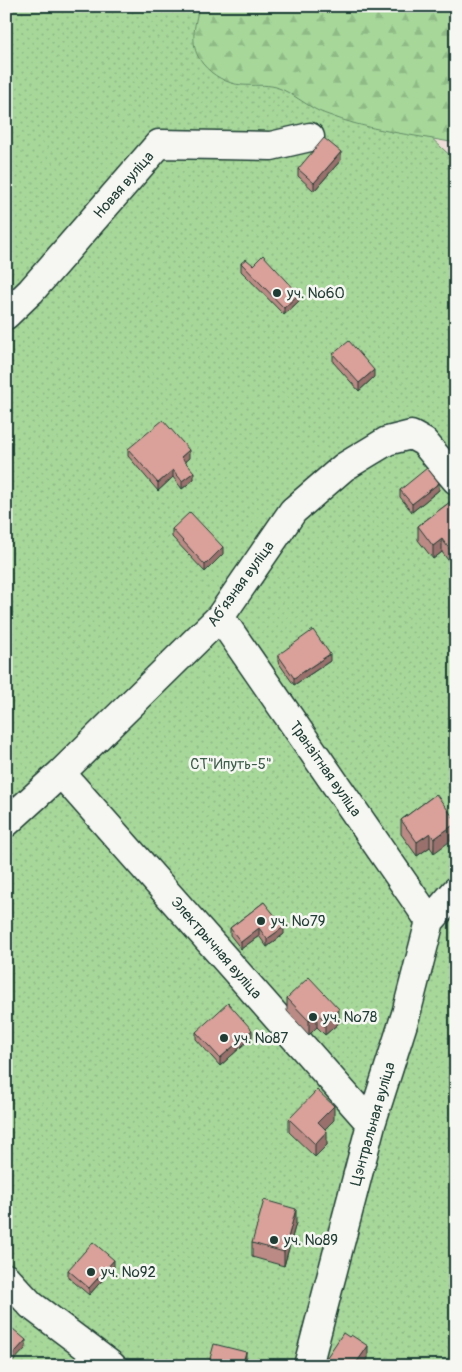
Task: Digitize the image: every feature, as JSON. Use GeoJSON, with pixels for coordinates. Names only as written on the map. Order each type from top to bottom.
{"type":"FeatureCollection","features":[{"type":"Feature","properties":{"kind":"street","name":"Новая вуліца"},"geometry":{"type":"LineString","coordinates":[[6,315],[31,291],[160,144],[270,146],[310,136]]}},
{"type":"Feature","properties":{"kind":"street","name":"Абʼязная вуліца"},"geometry":{"type":"LineString","coordinates":[[6,823],[220,617],[293,511],[344,466],[387,441],[411,435],[424,442],[456,480]]}},
{"type":"Feature","properties":{"kind":"street","name":"Транзітная вуліца"},"geometry":{"type":"LineString","coordinates":[[220,617],[430,921]]}},
{"type":"Feature","properties":{"kind":"street","name":"Электрычная вуліца"},"geometry":{"type":"LineString","coordinates":[[61,772],[371,1124]]}},
{"type":"Feature","properties":{"kind":"street","name":"Цэнтральная вуліца"},"geometry":{"type":"LineString","coordinates":[[308,1366],[371,1124],[406,1014],[430,921],[456,891]]}},
{"type":"Feature","properties":{"kind":"street"},"geometry":{"type":"LineString","coordinates":[[6,1278],[31,1304],[112,1366]]}},
{"type":"Feature","properties":{"kind":"green space","name":"СТ\"Ипуть-5\""},"geometry":{"type":"Polygon","coordinates":[[[6,6],[198,6],[385,95],[456,161],[456,1366],[6,1366],[6,6]]]}},
{"type":"Feature","properties":{"kind":"green space"},"geometry":{"type":"Polygon","coordinates":[[[199,6],[456,6],[456,143],[390,132],[341,120],[313,108],[276,87],[236,84],[220,78],[203,64],[195,50],[194,36],[199,6]]]}},
{"type":"Feature","properties":{"kind":"building"},"geometry":{"type":"Polygon","coordinates":[[[324,138],[341,152],[314,183],[298,169],[324,138]]]}},
{"type":"Feature","properties":{"kind":"building","name":"уч. №60"},"geometry":{"type":"Polygon","coordinates":[[[263,255],[299,294],[284,308],[241,263],[246,259],[253,265],[263,255]]]}},
{"type":"Feature","properties":{"kind":"building"},"geometry":{"type":"Polygon","coordinates":[[[349,341],[374,370],[359,383],[333,354],[349,341]]]}},
{"type":"Feature","properties":{"kind":"building"},"geometry":{"type":"Polygon","coordinates":[[[163,420],[189,450],[181,457],[194,472],[182,481],[173,470],[158,483],[128,449],[163,420]]]}},
{"type":"Feature","properties":{"kind":"building"},"geometry":{"type":"Polygon","coordinates":[[[427,468],[439,483],[412,504],[400,490],[427,468]]]}},
{"type":"Feature","properties":{"kind":"building"},"geometry":{"type":"Polygon","coordinates":[[[454,499],[456,502],[456,552],[453,554],[442,539],[433,546],[418,526],[454,499]]]}},
{"type":"Feature","properties":{"kind":"building"},"geometry":{"type":"Polygon","coordinates":[[[190,512],[223,547],[205,565],[172,529],[190,512]]]}},
{"type":"Feature","properties":{"kind":"building"},"geometry":{"type":"Polygon","coordinates":[[[313,630],[330,654],[294,678],[278,655],[313,630]]]}},
{"type":"Feature","properties":{"kind":"building"},"geometry":{"type":"Polygon","coordinates":[[[436,794],[456,823],[434,839],[430,833],[417,842],[401,820],[436,794]]]}},
{"type":"Feature","properties":{"kind":"building","name":"уч. №79"},"geometry":{"type":"Polygon","coordinates":[[[264,902],[284,927],[267,939],[259,928],[241,942],[230,928],[264,902]]]}},
{"type":"Feature","properties":{"kind":"building"},"geometry":{"type":"Polygon","coordinates":[[[309,977],[339,1009],[325,1021],[317,1013],[309,1021],[287,998],[309,977]]]}},
{"type":"Feature","properties":{"kind":"building","name":"уч. №87"},"geometry":{"type":"Polygon","coordinates":[[[228,1003],[252,1030],[220,1058],[196,1032],[228,1003]]]}},
{"type":"Feature","properties":{"kind":"building"},"geometry":{"type":"Polygon","coordinates":[[[317,1090],[334,1106],[318,1122],[327,1131],[315,1144],[289,1119],[317,1090]]]}},
{"type":"Feature","properties":{"kind":"building","name":"уч. №89"},"geometry":{"type":"Polygon","coordinates":[[[264,1200],[296,1209],[284,1252],[252,1243],[264,1200]]]}},
{"type":"Feature","properties":{"kind":"building","name":"уч. №92"},"geometry":{"type":"Polygon","coordinates":[[[93,1242],[114,1260],[89,1288],[68,1270],[93,1242]]]}},
{"type":"Feature","properties":{"kind":"building"},"geometry":{"type":"Polygon","coordinates":[[[6,1323],[26,1340],[6,1362],[6,1323]]]}},
{"type":"Feature","properties":{"kind":"building"},"geometry":{"type":"Polygon","coordinates":[[[343,1333],[349,1337],[351,1335],[368,1346],[354,1366],[328,1366],[323,1363],[343,1333]]]}},
{"type":"Feature","properties":{"kind":"building"},"geometry":{"type":"Polygon","coordinates":[[[214,1344],[246,1352],[242,1366],[208,1366],[214,1344]]]}},
{"type":"Feature","properties":{"kind":"place","name":"уч. №60"},"geometry":{"type":"Point","coordinates":[277,293]}},
{"type":"Feature","properties":{"kind":"place","name":"уч. №79"},"geometry":{"type":"Point","coordinates":[261,921]}},
{"type":"Feature","properties":{"kind":"place","name":"уч. №78"},"geometry":{"type":"Point","coordinates":[313,1017]}},
{"type":"Feature","properties":{"kind":"place","name":"уч. №87"},"geometry":{"type":"Point","coordinates":[224,1038]}},
{"type":"Feature","properties":{"kind":"place","name":"уч. №89"},"geometry":{"type":"Point","coordinates":[274,1240]}},
{"type":"Feature","properties":{"kind":"place","name":"уч. №92"},"geometry":{"type":"Point","coordinates":[91,1272]}}]}
